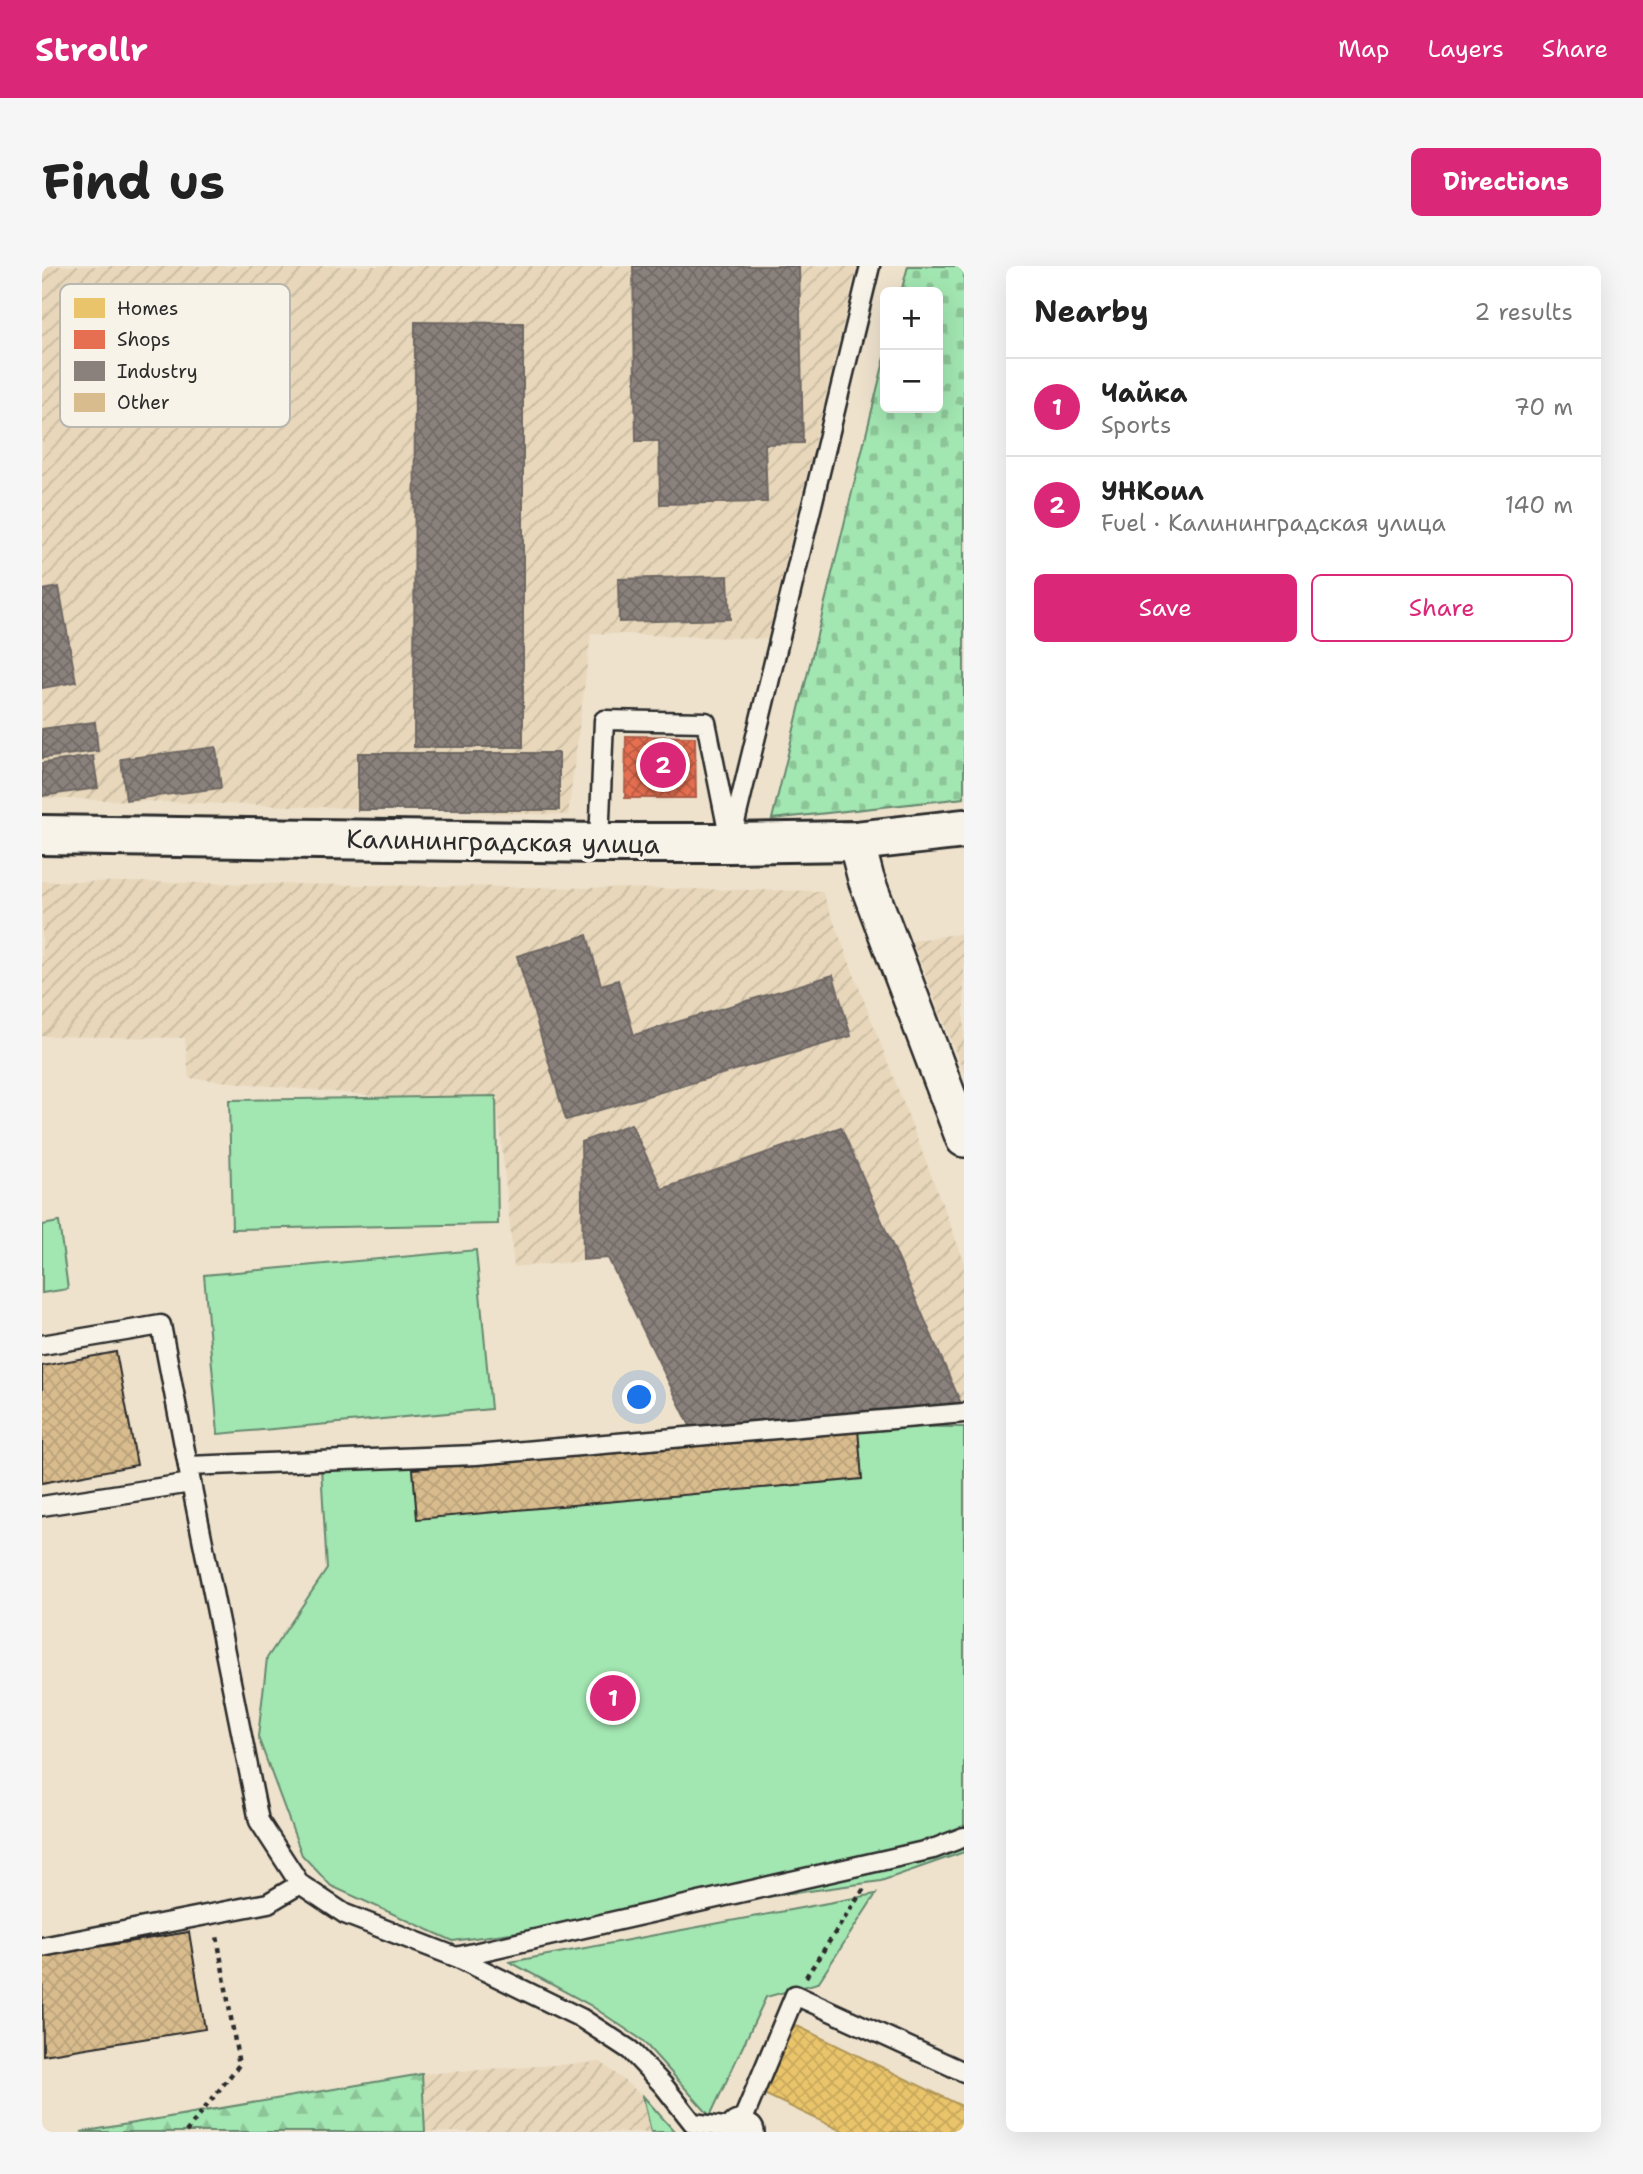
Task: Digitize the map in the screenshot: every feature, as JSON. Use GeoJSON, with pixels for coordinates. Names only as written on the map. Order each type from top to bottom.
{"type":"FeatureCollection","features":[{"type":"Feature","properties":{"kind":"street","name":"Калининградская улица"},"geometry":{"type":"LineString","coordinates":[[42,835],[599,844],[856,841],[964,829]]}},
{"type":"Feature","properties":{"kind":"street"},"geometry":{"type":"LineString","coordinates":[[856,841],[866,879],[964,1139]]}},
{"type":"Feature","properties":{"kind":"lane"},"geometry":{"type":"LineString","coordinates":[[730,843],[870,266]]}},
{"type":"Feature","properties":{"kind":"lane"},"geometry":{"type":"LineString","coordinates":[[599,844],[604,720],[706,722],[730,843]]}},
{"type":"Feature","properties":{"kind":"lane"},"geometry":{"type":"LineString","coordinates":[[42,1345],[161,1325],[259,1821],[300,1884],[345,1914],[456,1956],[581,2018],[630,2050],[694,2123],[742,2130],[794,1995],[964,2072]]}},
{"type":"Feature","properties":{"kind":"lane"},"geometry":{"type":"LineString","coordinates":[[42,1506],[190,1474],[476,1455],[964,1413]]}},
{"type":"Feature","properties":{"kind":"lane"},"geometry":{"type":"LineString","coordinates":[[456,1956],[882,1861],[933,1849],[964,1837]]}},
{"type":"Feature","properties":{"kind":"lane"},"geometry":{"type":"LineString","coordinates":[[42,1947],[268,1903],[300,1884]]}},
{"type":"Feature","properties":{"kind":"path"},"geometry":{"type":"LineString","coordinates":[[794,1995],[882,1861]]}},
{"type":"Feature","properties":{"kind":"path"},"geometry":{"type":"LineString","coordinates":[[186,2132],[239,2065],[213,1914]]}},
{"type":"Feature","properties":{"kind":"shaded area"},"geometry":{"type":"Polygon","coordinates":[[[42,266],[857,266],[767,639],[591,633],[568,815],[42,798],[42,266]]]}},
{"type":"Feature","properties":{"kind":"shaded area"},"geometry":{"type":"Polygon","coordinates":[[[42,881],[822,891],[964,1261],[964,1408],[691,1428],[608,1259],[514,1267],[498,1108],[189,1078],[185,1038],[42,1036],[42,881]]]}},
{"type":"Feature","properties":{"kind":"shaded area"},"geometry":{"type":"Polygon","coordinates":[[[964,933],[964,1074],[912,941],[964,933]]]}},
{"type":"Feature","properties":{"kind":"shaded area"},"geometry":{"type":"Polygon","coordinates":[[[601,2062],[643,2096],[651,2132],[425,2132],[422,2074],[601,2062]]]}},
{"type":"Feature","properties":{"kind":"green space"},"geometry":{"type":"Polygon","coordinates":[[[908,266],[964,266],[964,798],[772,819],[880,377],[880,413],[943,413],[943,287],[902,287],[908,266]]]}},
{"type":"Feature","properties":{"kind":"green space"},"geometry":{"type":"Polygon","coordinates":[[[496,1096],[498,1224],[232,1229],[229,1100],[496,1096]]]}},
{"type":"Feature","properties":{"kind":"green space"},"geometry":{"type":"Polygon","coordinates":[[[59,1222],[68,1289],[42,1293],[42,1225],[59,1222]]]}},
{"type":"Feature","properties":{"kind":"green space"},"geometry":{"type":"Polygon","coordinates":[[[476,1250],[491,1409],[218,1434],[204,1275],[476,1250]]]}},
{"type":"Feature","properties":{"kind":"green space"},"geometry":{"type":"Polygon","coordinates":[[[858,1426],[964,1427],[964,1852],[881,1881],[453,1941],[331,1886],[302,1855],[258,1737],[267,1658],[327,1569],[321,1468],[858,1426]]]}},
{"type":"Feature","properties":{"kind":"green space"},"geometry":{"type":"Polygon","coordinates":[[[876,1894],[818,1983],[766,1997],[710,2116],[642,2040],[590,2005],[510,1962],[876,1894]]]}},
{"type":"Feature","properties":{"kind":"green space"},"geometry":{"type":"Polygon","coordinates":[[[422,2074],[425,2132],[81,2132],[422,2074]]]}},
{"type":"Feature","properties":{"kind":"green space"},"geometry":{"type":"Polygon","coordinates":[[[643,2096],[675,2132],[651,2132],[643,2096]]]}},
{"type":"Feature","properties":{"kind":"building: Homes"},"geometry":{"type":"Polygon","coordinates":[[[793,2024],[964,2107],[963,2132],[844,2132],[760,2092],[793,2024]]]}},
{"type":"Feature","properties":{"kind":"building: Shops"},"geometry":{"type":"Polygon","coordinates":[[[626,736],[695,737],[696,798],[625,798],[626,736]]]}},
{"type":"Feature","properties":{"kind":"building: Industry"},"geometry":{"type":"Polygon","coordinates":[[[633,266],[799,266],[803,443],[765,444],[767,502],[660,504],[659,441],[636,441],[633,266]]]}},
{"type":"Feature","properties":{"kind":"building: Industry"},"geometry":{"type":"Polygon","coordinates":[[[415,322],[523,323],[523,747],[414,747],[415,322]]]}},
{"type":"Feature","properties":{"kind":"building: Industry"},"geometry":{"type":"Polygon","coordinates":[[[728,576],[730,619],[619,622],[618,579],[728,576]]]}},
{"type":"Feature","properties":{"kind":"building: Industry"},"geometry":{"type":"Polygon","coordinates":[[[59,587],[76,682],[42,688],[42,590],[59,587]]]}},
{"type":"Feature","properties":{"kind":"building: Industry"},"geometry":{"type":"Polygon","coordinates":[[[95,722],[98,751],[42,758],[42,729],[95,722]]]}},
{"type":"Feature","properties":{"kind":"building: Industry"},"geometry":{"type":"Polygon","coordinates":[[[216,747],[221,788],[126,800],[121,759],[216,747]]]}},
{"type":"Feature","properties":{"kind":"building: Industry"},"geometry":{"type":"Polygon","coordinates":[[[358,753],[559,753],[559,810],[358,810],[358,753]]]}},
{"type":"Feature","properties":{"kind":"building: Industry"},"geometry":{"type":"Polygon","coordinates":[[[93,756],[98,788],[42,796],[42,763],[93,756]]]}},
{"type":"Feature","properties":{"kind":"building: Industry"},"geometry":{"type":"Polygon","coordinates":[[[587,935],[601,985],[618,980],[634,1035],[833,975],[851,1036],[566,1120],[517,956],[587,935]]]}},
{"type":"Feature","properties":{"kind":"building: Industry"},"geometry":{"type":"Polygon","coordinates":[[[631,1124],[662,1189],[841,1127],[963,1408],[691,1428],[608,1258],[583,1260],[581,1142],[631,1124]]]}},
{"type":"Feature","properties":{"kind":"building: Other"},"geometry":{"type":"Polygon","coordinates":[[[116,1352],[137,1465],[42,1483],[42,1366],[116,1352]]]}},
{"type":"Feature","properties":{"kind":"building: Other"},"geometry":{"type":"Polygon","coordinates":[[[858,1429],[862,1479],[417,1519],[413,1469],[858,1429]]]}},
{"type":"Feature","properties":{"kind":"building: Other"},"geometry":{"type":"Polygon","coordinates":[[[189,1932],[205,2029],[43,2055],[42,1956],[189,1932]]]}},
{"type":"Feature","properties":{"kind":"place","name":"УНКоил"},"geometry":{"type":"Point","coordinates":[663,765]}},
{"type":"Feature","properties":{"kind":"place","name":"Чайка"},"geometry":{"type":"Point","coordinates":[613,1698]}}]}
